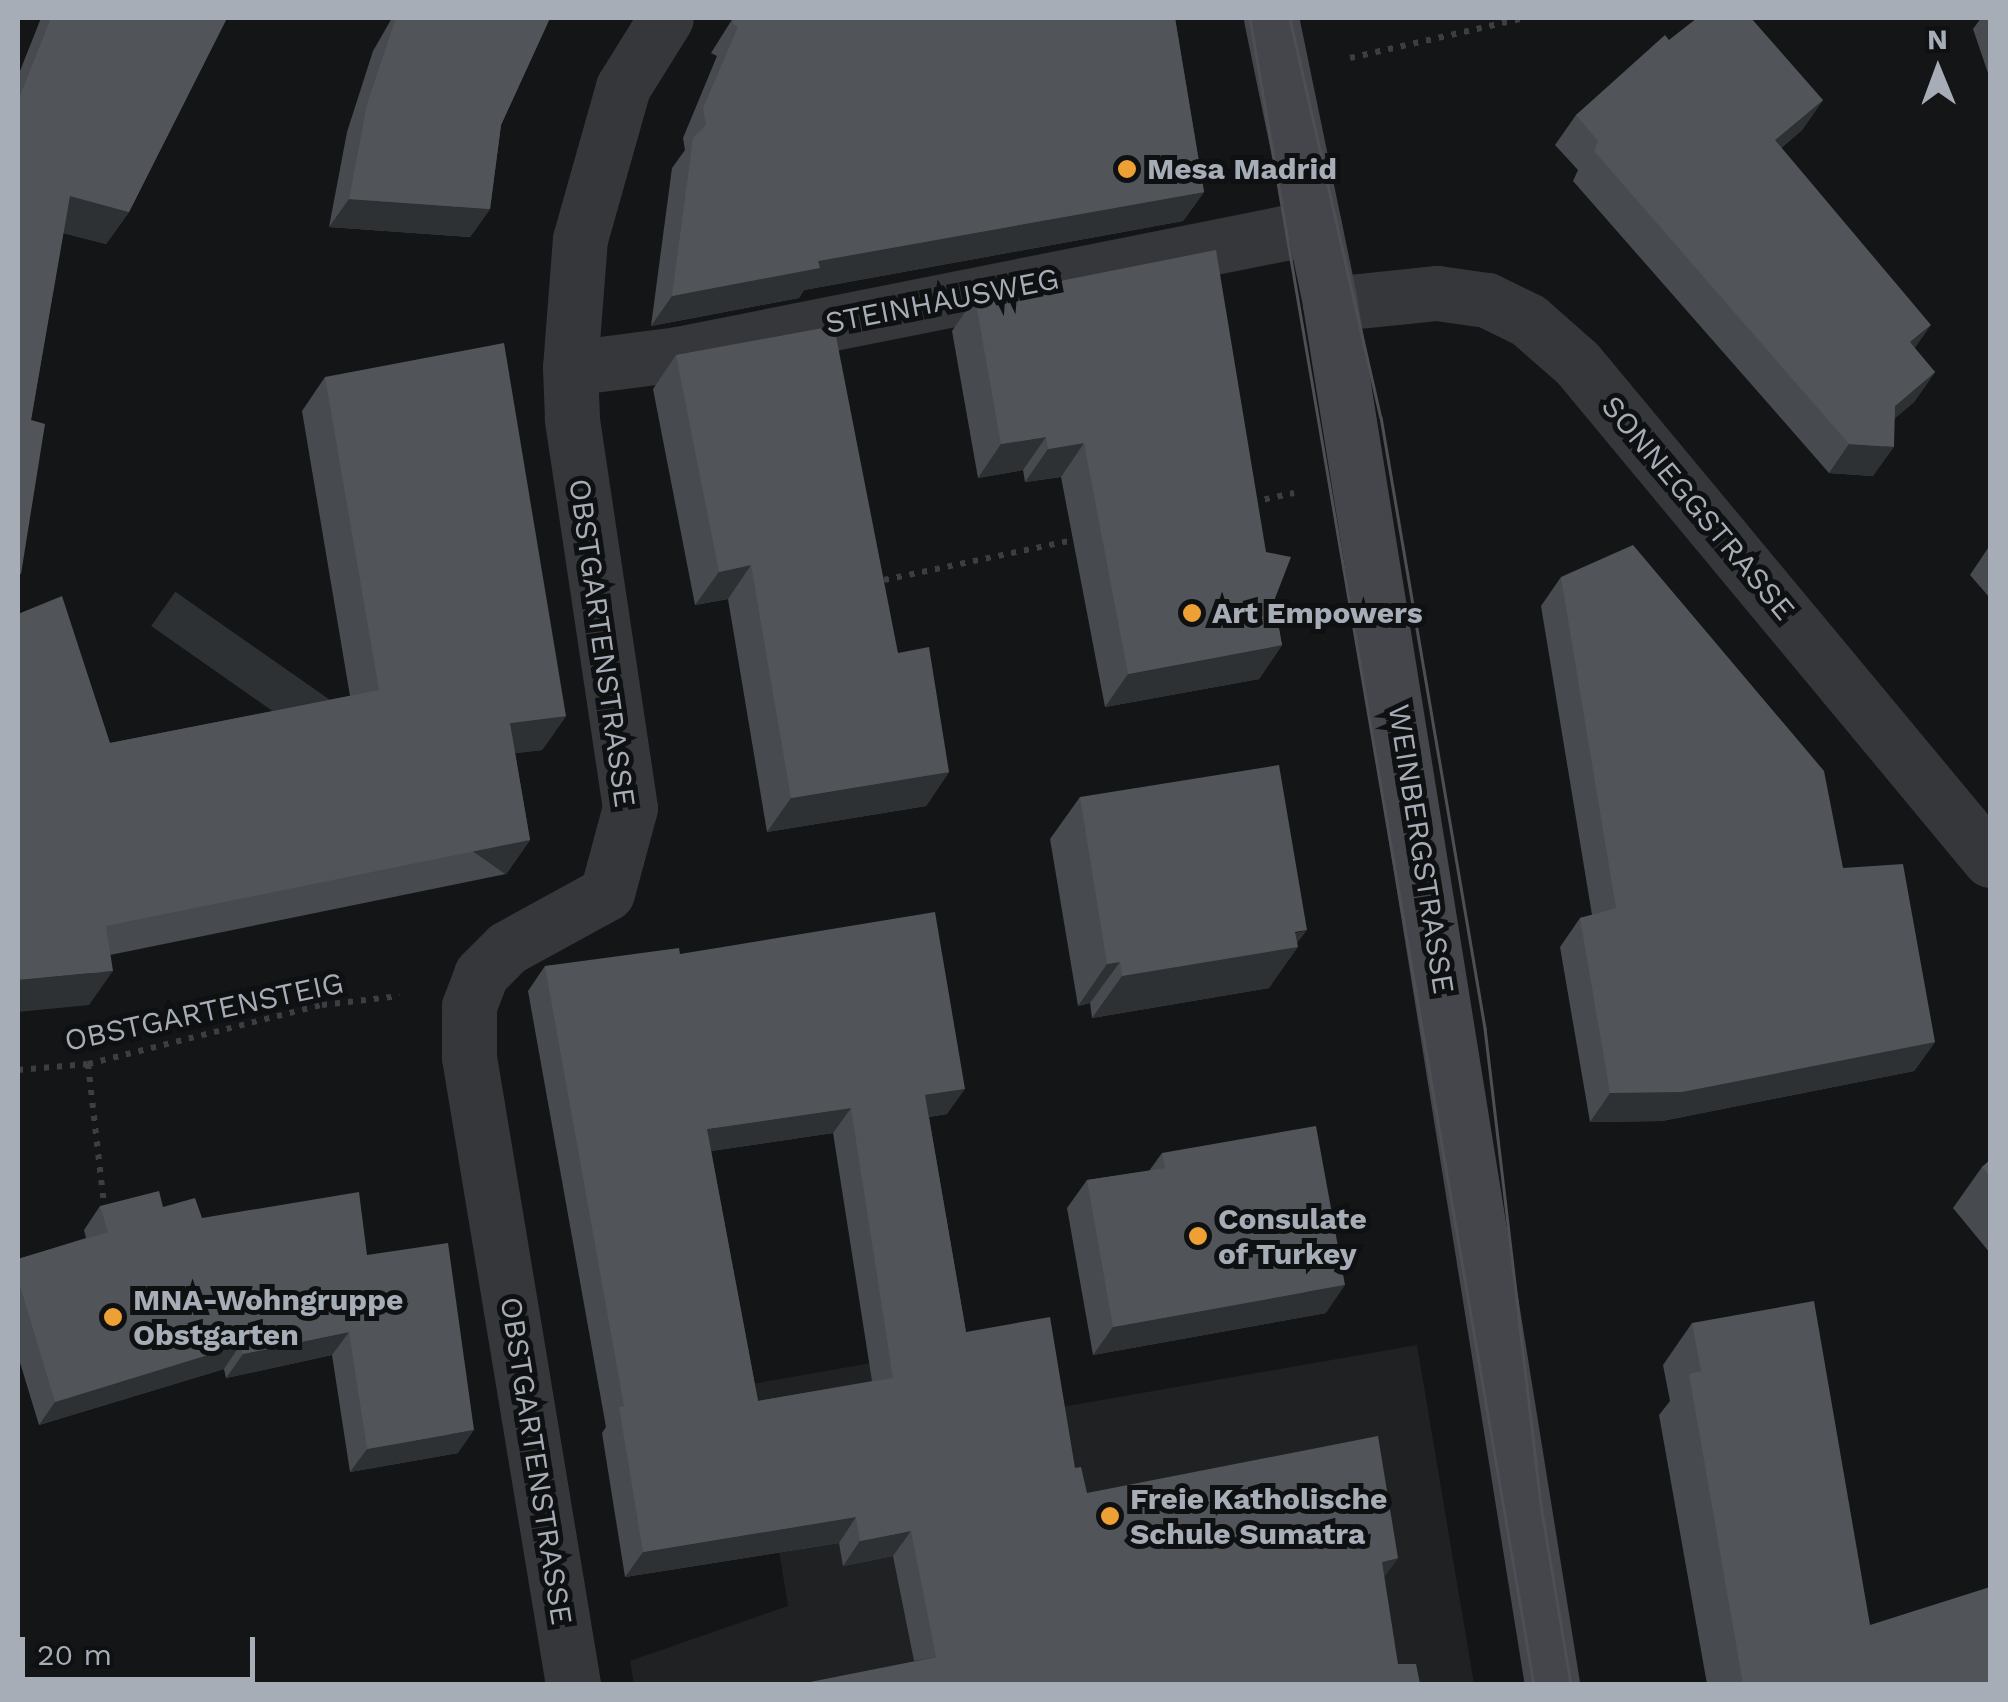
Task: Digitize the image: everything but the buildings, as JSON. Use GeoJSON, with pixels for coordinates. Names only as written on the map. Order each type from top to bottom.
{"type":"FeatureCollection","features":[{"type":"Feature","properties":{"kind":"street","name":"OBSTGARTENSTRASSE"},"geometry":{"type":"LineString","coordinates":[[573,1684],[470,1057],[470,1006],[481,974],[507,948],[607,893],[630,808],[572,418],[570,368],[580,238],[623,87],[666,18]]}},
{"type":"Feature","properties":{"kind":"street","name":"WEINBERGSTRASSE"},"geometry":{"type":"LineString","coordinates":[[1270,18],[1330,304],[1552,1684]]}},
{"type":"Feature","properties":{"kind":"street","name":"STEINHAUSWEG"},"geometry":{"type":"LineString","coordinates":[[570,368],[678,354],[1314,227]]}},
{"type":"Feature","properties":{"kind":"street","name":"SONNEGGSTRASSE"},"geometry":{"type":"LineString","coordinates":[[1330,304],[1437,292],[1487,300],[1528,320],[1577,363],[1990,860]]}},
{"type":"Feature","properties":{"kind":"path"},"geometry":{"type":"LineString","coordinates":[[1339,60],[1524,18]]}},
{"type":"Feature","properties":{"kind":"path"},"geometry":{"type":"LineString","coordinates":[[1235,506],[1294,493]]}},
{"type":"Feature","properties":{"kind":"path"},"geometry":{"type":"LineString","coordinates":[[884,580],[1099,534]]}},
{"type":"Feature","properties":{"kind":"path","name":"OBSTGARTENSTEIG"},"geometry":{"type":"LineString","coordinates":[[18,1070],[88,1064],[322,1005],[399,996]]}},
{"type":"Feature","properties":{"kind":"path"},"geometry":{"type":"LineString","coordinates":[[88,1064],[106,1224]]}},
{"type":"Feature","properties":{"kind":"shaded area","name":"Freie Katholische Schule Sumatra"},"geometry":{"type":"Polygon","coordinates":[[[1417,1345],[1474,1684],[634,1684],[630,1661],[788,1606],[752,1384],[940,1351],[953,1426],[1417,1345]]]}},
{"type":"Feature","properties":{"kind":"tram line"},"geometry":{"type":"LineString","coordinates":[[1250,18],[1534,1684]]}},
{"type":"Feature","properties":{"kind":"tram line"},"geometry":{"type":"LineString","coordinates":[[1290,18],[1381,417],[1485,1028],[1541,1505],[1571,1684]]}},
{"type":"Feature","properties":{"kind":"place","name":"Mesa Madrid"},"geometry":{"type":"Point","coordinates":[1127,169]}},
{"type":"Feature","properties":{"kind":"place","name":"Art Empowers"},"geometry":{"type":"Point","coordinates":[1192,613]}},
{"type":"Feature","properties":{"kind":"place","name":"Consulate of Turkey"},"geometry":{"type":"Point","coordinates":[1198,1236]}},
{"type":"Feature","properties":{"kind":"place","name":"MNA-Wohngruppe Obstgarten"},"geometry":{"type":"Point","coordinates":[113,1317]}},
{"type":"Feature","properties":{"kind":"place","name":"Freie Katholische Schule Sumatra"},"geometry":{"type":"Point","coordinates":[1110,1516]}}]}
